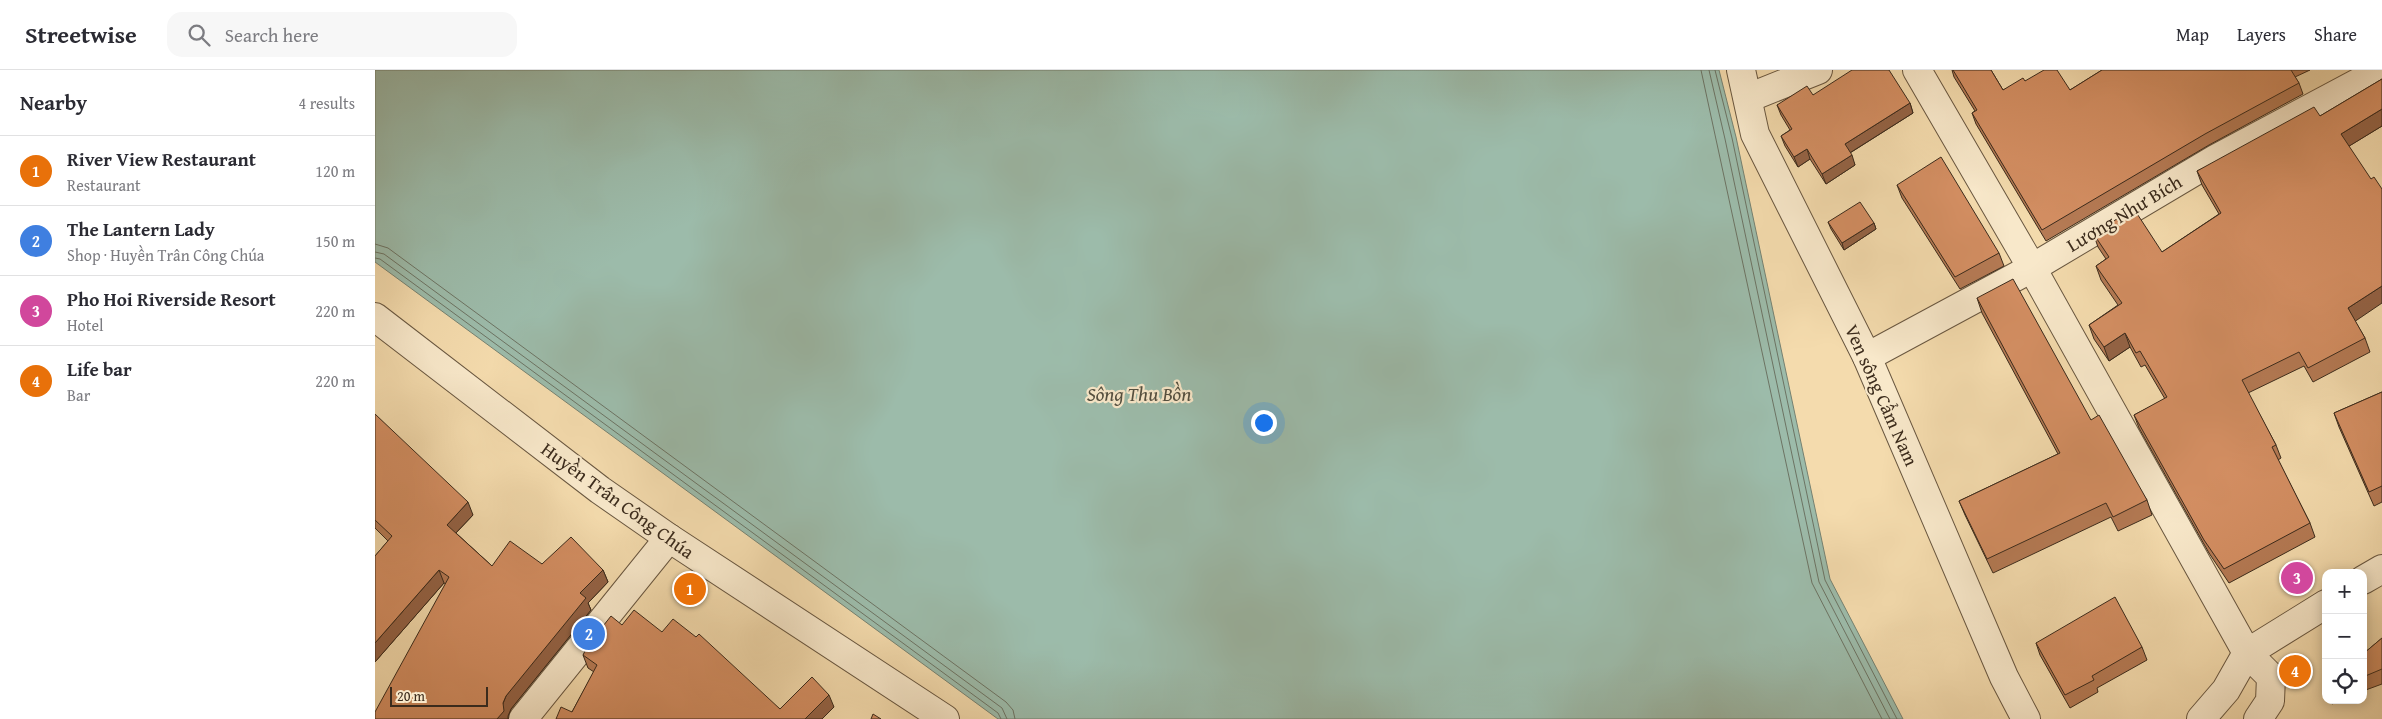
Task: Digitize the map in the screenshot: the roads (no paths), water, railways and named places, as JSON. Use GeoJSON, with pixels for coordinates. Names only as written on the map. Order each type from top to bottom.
{"type":"FeatureCollection","features":[{"type":"Feature","properties":{"kind":"street","name":"Ven sông Cẩm Nam"},"geometry":{"type":"LineString","coordinates":[[1741,70],[1755,134],[1867,357],[2004,677],[2026,719]]}},
{"type":"Feature","properties":{"kind":"street"},"geometry":{"type":"LineString","coordinates":[[1748,98],[1818,70]]}},
{"type":"Feature","properties":{"kind":"street"},"geometry":{"type":"LineString","coordinates":[[1917,70],[2032,268],[2247,652],[2271,677],[2270,701],[2258,719]]}},
{"type":"Feature","properties":{"kind":"street","name":"Lương Như Bích"},"geometry":{"type":"LineString","coordinates":[[1867,357],[2032,268],[2217,158],[2382,70]]}},
{"type":"Feature","properties":{"kind":"street","name":"Huyền Trân Công Chúa"},"geometry":{"type":"LineString","coordinates":[[375,317],[599,490],[945,719]]}},
{"type":"Feature","properties":{"kind":"street"},"geometry":{"type":"LineString","coordinates":[[523,719],[669,538]]}},
{"type":"Feature","properties":{"kind":"street"},"geometry":{"type":"LineString","coordinates":[[2367,578],[2382,569]]}},
{"type":"Feature","properties":{"kind":"street"},"geometry":{"type":"LineString","coordinates":[[2201,719],[2226,690],[2247,652],[2322,606]]}},
{"type":"Feature","properties":{"kind":"water","name":"Sông Thu Bồn"},"geometry":{"type":"Polygon","coordinates":[[[375,70],[1719,70],[1736,137],[1830,579],[1903,719],[998,719],[375,262],[375,70]]]}},
{"type":"Feature","properties":{"kind":"place","name":"Pho Hoi Riverside Resort"},"geometry":{"type":"Point","coordinates":[2297,578]}},
{"type":"Feature","properties":{"kind":"place","name":"River View Restaurant"},"geometry":{"type":"Point","coordinates":[690,589]}},
{"type":"Feature","properties":{"kind":"place","name":"The Lantern Lady"},"geometry":{"type":"Point","coordinates":[589,634]}},
{"type":"Feature","properties":{"kind":"place","name":"Life bar"},"geometry":{"type":"Point","coordinates":[2295,671]}}]}
